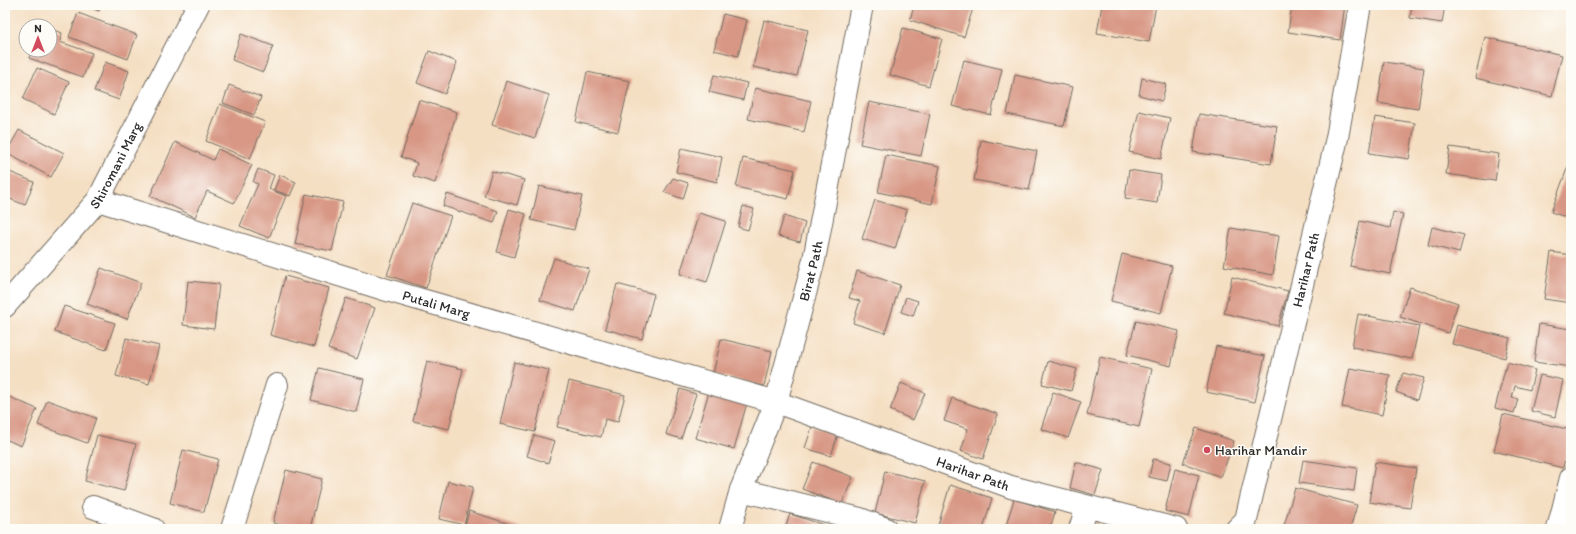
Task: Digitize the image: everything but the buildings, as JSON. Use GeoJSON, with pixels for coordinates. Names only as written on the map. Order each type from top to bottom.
{"type":"FeatureCollection","features":[{"type":"Feature","properties":{"kind":"street","name":"Shiromani Marg"},"geometry":{"type":"LineString","coordinates":[[5,306],[98,200],[198,5]]}},
{"type":"Feature","properties":{"kind":"street","name":"Birat Path"},"geometry":{"type":"LineString","coordinates":[[730,529],[741,490],[776,402],[814,260],[862,5]]}},
{"type":"Feature","properties":{"kind":"street","name":"Harihar Path"},"geometry":{"type":"LineString","coordinates":[[1237,529],[1246,520],[1335,146],[1360,5]]}},
{"type":"Feature","properties":{"kind":"street","name":"Putali Marg"},"geometry":{"type":"LineString","coordinates":[[98,200],[387,290],[776,402]]}},
{"type":"Feature","properties":{"kind":"street"},"geometry":{"type":"LineString","coordinates":[[232,529],[277,385]]}},
{"type":"Feature","properties":{"kind":"street","name":"Harihar Path"},"geometry":{"type":"LineString","coordinates":[[776,402],[1011,486],[1176,529]]}},
{"type":"Feature","properties":{"kind":"street"},"geometry":{"type":"LineString","coordinates":[[1558,529],[1571,478]]}},
{"type":"Feature","properties":{"kind":"street"},"geometry":{"type":"LineString","coordinates":[[741,490],[860,519],[886,529]]}},
{"type":"Feature","properties":{"kind":"street"},"geometry":{"type":"LineString","coordinates":[[93,507],[153,529]]}},
{"type":"Feature","properties":{"kind":"street"},"geometry":{"type":"LineString","coordinates":[[1080,529],[1087,507]]}},
{"type":"Feature","properties":{"kind":"place","name":"Harihar Mandir"},"geometry":{"type":"Point","coordinates":[1207,450]}}]}
